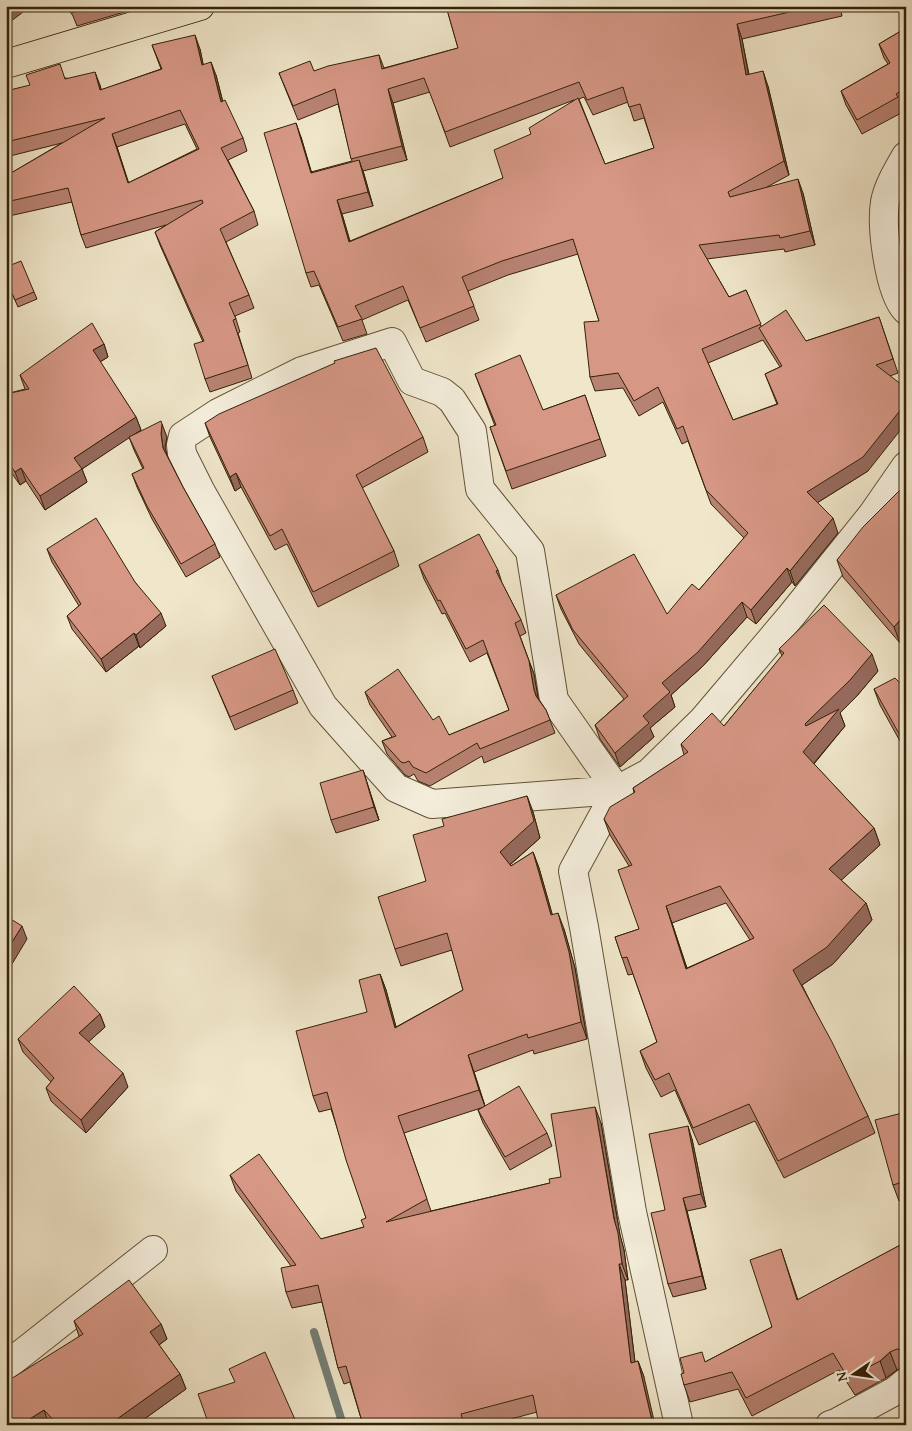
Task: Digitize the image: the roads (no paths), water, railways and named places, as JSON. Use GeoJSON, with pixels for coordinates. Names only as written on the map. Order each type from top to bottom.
{"type":"FeatureCollection","features":[{"type":"Feature","properties":{"kind":"main road"},"geometry":{"type":"LineString","coordinates":[[6,64],[200,6]]}},
{"type":"Feature","properties":{"kind":"street"},"geometry":{"type":"LineString","coordinates":[[906,156],[894,177],[885,202],[884,240],[892,278],[901,305],[906,310]]}},
{"type":"Feature","properties":{"kind":"street"},"geometry":{"type":"LineString","coordinates":[[617,790],[554,700],[530,551],[480,489],[472,431],[452,400],[442,392],[412,382],[392,342],[302,371],[218,413],[183,436],[181,444],[182,454],[201,492],[323,706],[396,788],[432,804],[617,790],[649,773],[703,720],[804,601],[872,515],[906,466]]}},
{"type":"Feature","properties":{"kind":"street"},"geometry":{"type":"LineString","coordinates":[[617,790],[572,872],[584,927],[632,1212],[679,1425]]}},
{"type":"Feature","properties":{"kind":"street"},"geometry":{"type":"LineString","coordinates":[[6,1366],[153,1250]]}},
{"type":"Feature","properties":{"kind":"street"},"geometry":{"type":"LineString","coordinates":[[830,1425],[895,1391],[906,1382]]}},
{"type":"Feature","properties":{"kind":"waterway"},"geometry":{"type":"LineString","coordinates":[[314,1332],[343,1425]]}}]}
